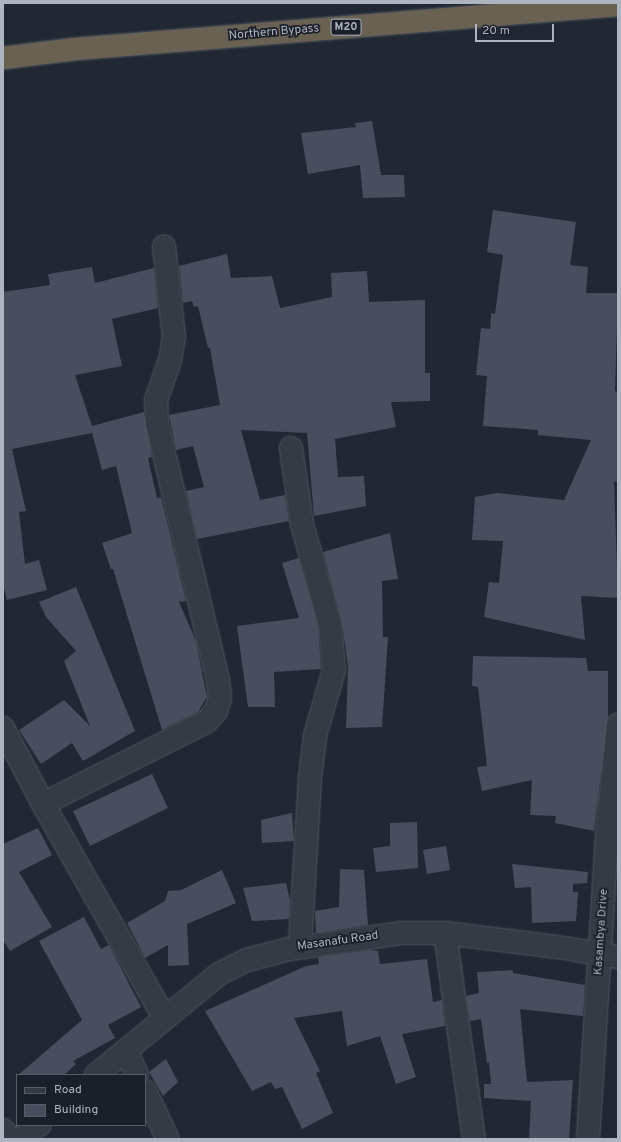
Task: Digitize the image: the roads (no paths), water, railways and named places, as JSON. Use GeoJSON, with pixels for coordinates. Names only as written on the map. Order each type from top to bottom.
{"type":"FeatureCollection","features":[{"type":"Feature","properties":{"kind":"highway","name":"Northern Bypass"},"geometry":{"type":"LineString","coordinates":[[3,58],[75,49],[618,5]]}},
{"type":"Feature","properties":{"kind":"highway"},"geometry":{"type":"LineString","coordinates":[[3,65],[75,49]]}},
{"type":"Feature","properties":{"kind":"street"},"geometry":{"type":"LineString","coordinates":[[43,804],[206,722],[216,711],[220,698],[218,680],[157,424],[157,396],[170,360],[174,337],[164,246]]}},
{"type":"Feature","properties":{"kind":"street"},"geometry":{"type":"LineString","coordinates":[[291,448],[302,524],[330,624],[334,670],[321,709],[314,743],[300,947]]}},
{"type":"Feature","properties":{"kind":"street","name":"Kasambya Drive"},"geometry":{"type":"LineString","coordinates":[[588,1139],[609,955],[618,724]]}},
{"type":"Feature","properties":{"kind":"street"},"geometry":{"type":"LineString","coordinates":[[3,728],[43,804],[164,1017]]}},
{"type":"Feature","properties":{"kind":"street","name":"Masanafu Road"},"geometry":{"type":"LineString","coordinates":[[97,1074],[164,1017],[220,974],[247,960],[300,947],[401,933],[445,934],[609,955]]}},
{"type":"Feature","properties":{"kind":"street"},"geometry":{"type":"LineString","coordinates":[[445,934],[474,1139]]}},
{"type":"Feature","properties":{"kind":"street"},"geometry":{"type":"LineString","coordinates":[[126,1050],[137,1074]]}},
{"type":"Feature","properties":{"kind":"street"},"geometry":{"type":"LineString","coordinates":[[146,1093],[168,1139]]}},
{"type":"Feature","properties":{"kind":"street"},"geometry":{"type":"LineString","coordinates":[[20,1139],[38,1126]]}},
{"type":"Feature","properties":{"kind":"street"},"geometry":{"type":"LineString","coordinates":[[3,1130],[11,1139]]}}]}
